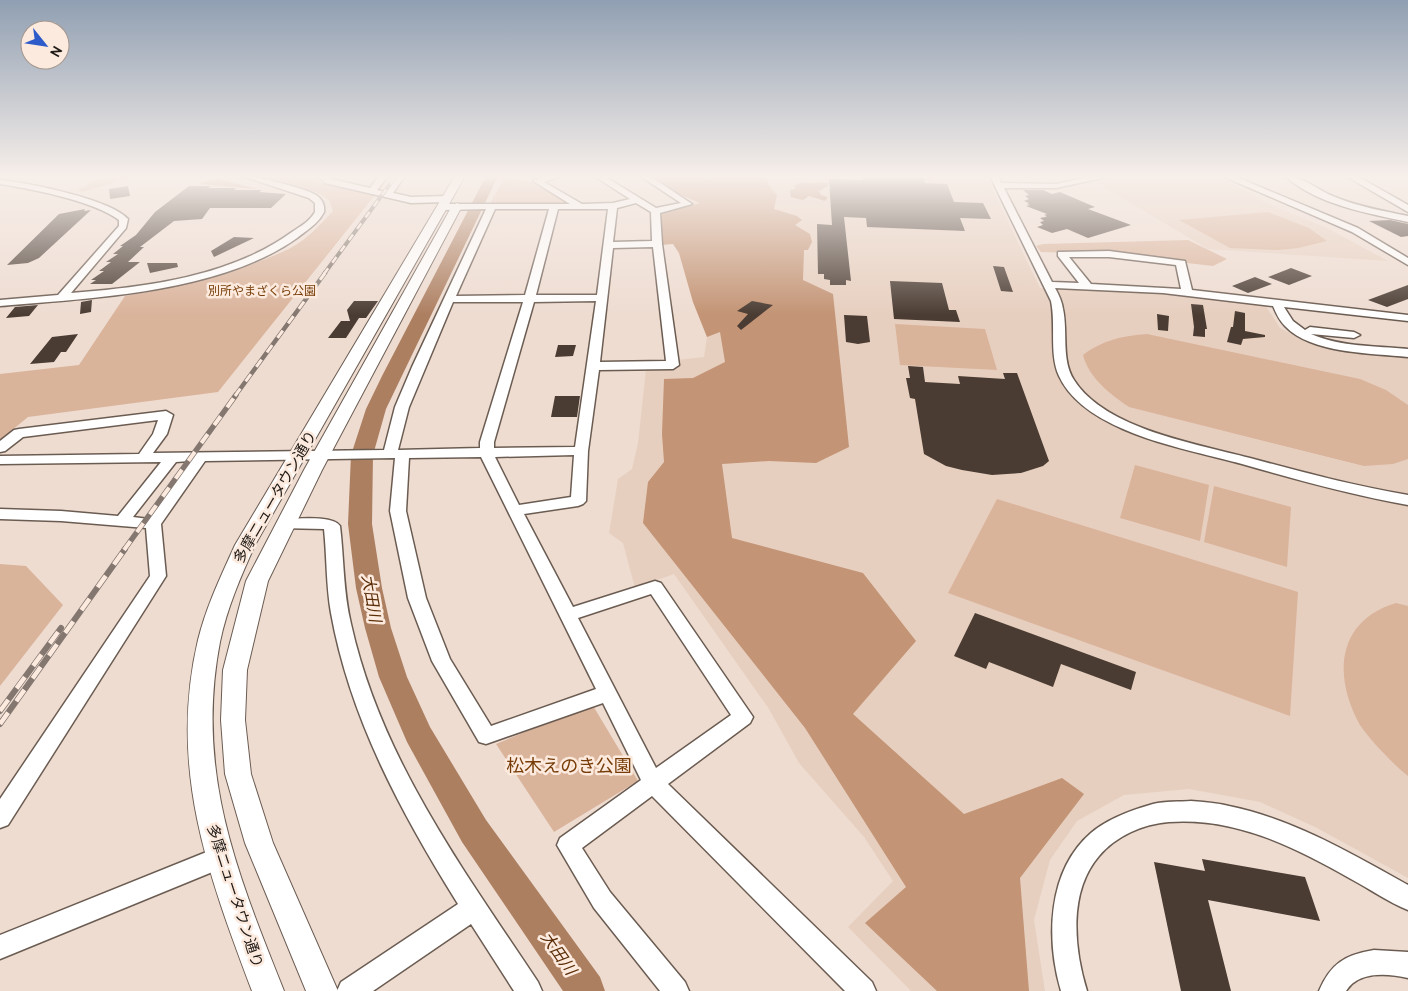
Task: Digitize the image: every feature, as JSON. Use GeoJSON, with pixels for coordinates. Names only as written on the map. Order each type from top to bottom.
{"type":"FeatureCollection","features":[{"type":"Feature","properties":{"kind":"main road","name":"多摩ニュータウン通り"},"geometry":{"type":"LineString","coordinates":[[268,991],[220,858],[203,793],[200,764],[200,703],[209,641],[218,609],[245,545],[309,456],[444,222]]}},
{"type":"Feature","properties":{"kind":"main road","name":"多摩ニュータウン通り"},"geometry":{"type":"LineString","coordinates":[[322,991],[259,843],[238,774],[235,753],[233,695],[235,670],[244,624],[257,581],[284,524],[309,456],[444,222]]}},
{"type":"Feature","properties":{"kind":"street"},"geometry":{"type":"LineString","coordinates":[[62,297],[124,222]]}},
{"type":"Feature","properties":{"kind":"street"},"geometry":{"type":"LineString","coordinates":[[0,303],[106,294],[153,286],[226,267],[254,257],[284,243],[311,222]]}},
{"type":"Feature","properties":{"kind":"street"},"geometry":{"type":"LineString","coordinates":[[482,222],[402,407],[391,454],[398,511],[417,598],[441,661],[486,736],[608,693]]}},
{"type":"Feature","properties":{"kind":"street"},"geometry":{"type":"LineString","coordinates":[[550,222],[487,442],[487,453],[490,463],[652,783],[864,991]]}},
{"type":"Feature","properties":{"kind":"street"},"geometry":{"type":"LineString","coordinates":[[514,511],[578,501],[581,451],[611,222]]}},
{"type":"Feature","properties":{"kind":"street"},"geometry":{"type":"LineString","coordinates":[[593,366],[673,365],[656,244],[655,222]]}},
{"type":"Feature","properties":{"kind":"street"},"geometry":{"type":"LineString","coordinates":[[1017,222],[1059,311],[1062,364],[1065,376],[1075,390],[1093,406],[1108,416],[1140,431],[1169,441],[1353,489],[1408,500]]}},
{"type":"Feature","properties":{"kind":"street"},"geometry":{"type":"LineString","coordinates":[[1336,222],[1355,230],[1408,262]]}},
{"type":"Feature","properties":{"kind":"street"},"geometry":{"type":"LineString","coordinates":[[608,245],[656,244]]}},
{"type":"Feature","properties":{"kind":"street"},"geometry":{"type":"LineString","coordinates":[[1087,286],[1061,254],[1109,254],[1181,263],[1186,293]]}},
{"type":"Feature","properties":{"kind":"street"},"geometry":{"type":"LineString","coordinates":[[1048,285],[1186,293],[1408,318]]}},
{"type":"Feature","properties":{"kind":"street"},"geometry":{"type":"LineString","coordinates":[[450,299],[602,298]]}},
{"type":"Feature","properties":{"kind":"street"},"geometry":{"type":"LineString","coordinates":[[1277,303],[1286,320],[1293,328],[1313,338],[1334,344],[1408,353]]}},
{"type":"Feature","properties":{"kind":"street"},"geometry":{"type":"LineString","coordinates":[[1293,328],[1354,335]]}},
{"type":"Feature","properties":{"kind":"street"},"geometry":{"type":"LineString","coordinates":[[0,448],[19,432],[117,422],[163,414],[166,418],[160,434],[143,458]]}},
{"type":"Feature","properties":{"kind":"street"},"geometry":{"type":"LineString","coordinates":[[0,460],[581,451]]}},
{"type":"Feature","properties":{"kind":"street"},"geometry":{"type":"LineString","coordinates":[[121,522],[171,458]]}},
{"type":"Feature","properties":{"kind":"street"},"geometry":{"type":"LineString","coordinates":[[0,818],[158,576],[153,524],[200,458]]}},
{"type":"Feature","properties":{"kind":"street"},"geometry":{"type":"LineString","coordinates":[[0,514],[61,516],[153,524]]}},
{"type":"Feature","properties":{"kind":"street"},"geometry":{"type":"LineString","coordinates":[[284,524],[327,524],[332,526],[335,579],[340,619],[349,656],[364,700],[393,768],[429,834],[529,991]]}},
{"type":"Feature","properties":{"kind":"street"},"geometry":{"type":"LineString","coordinates":[[568,615],[655,587],[743,717],[568,845],[602,900],[676,991]]}},
{"type":"Feature","properties":{"kind":"street"},"geometry":{"type":"LineString","coordinates":[[1074,991],[1064,941],[1064,917],[1069,892],[1078,866],[1099,840],[1128,822],[1154,814],[1180,811],[1216,813],[1246,820],[1298,840],[1408,898]]}},
{"type":"Feature","properties":{"kind":"street"},"geometry":{"type":"LineString","coordinates":[[0,947],[220,858]]}},
{"type":"Feature","properties":{"kind":"street"},"geometry":{"type":"LineString","coordinates":[[350,991],[475,906]]}},
{"type":"Feature","properties":{"kind":"street"},"geometry":{"type":"LineString","coordinates":[[1332,991],[1342,974],[1366,963],[1398,963],[1408,965]]}},
{"type":"Feature","properties":{"kind":"shaded area"},"geometry":{"type":"Polygon","coordinates":[[[660,222],[799,222],[795,225],[810,234],[812,242],[808,250],[804,250],[803,280],[833,294],[849,447],[816,463],[769,461],[722,464],[732,538],[863,573],[916,641],[853,714],[964,814],[1062,778],[1084,794],[1020,878],[1029,991],[937,991],[865,923],[906,887],[805,728],[643,523],[648,482],[664,462],[662,434],[664,379],[693,378],[725,362],[720,332],[707,337],[693,302],[679,253],[673,244],[660,245],[660,222]]]}},
{"type":"Feature","properties":{"kind":"shaded area"},"geometry":{"type":"Polygon","coordinates":[[[679,222],[1008,222],[1040,288],[1152,292],[1263,305],[1266,306],[1280,328],[1306,342],[1350,353],[1408,358],[1408,878],[1317,828],[1260,802],[1189,789],[1124,795],[1077,821],[1050,860],[1034,920],[1045,991],[911,991],[848,927],[893,881],[864,837],[799,763],[769,709],[674,574],[635,588],[623,543],[609,533],[618,479],[632,469],[638,443],[646,369],[676,367],[676,360],[704,357],[707,337],[693,302],[679,253],[673,244],[660,245],[679,222]]]}},
{"type":"Feature","properties":{"kind":"shaded area"},"geometry":{"type":"Polygon","coordinates":[[[1163,222],[1313,222],[1388,261],[1208,249],[1163,222]]]}},
{"type":"Feature","properties":{"kind":"green space","name":"別所やまざくら公園"},"geometry":{"type":"Polygon","coordinates":[[[322,222],[353,222],[218,392],[28,417],[0,440],[0,374],[79,365],[125,296],[176,286],[242,268],[293,247],[322,222]]]}},
{"type":"Feature","properties":{"kind":"green space"},"geometry":{"type":"Polygon","coordinates":[[[1183,222],[1294,222],[1309,228],[1327,241],[1298,248],[1278,250],[1230,248],[1183,222]]]}},
{"type":"Feature","properties":{"kind":"green space"},"geometry":{"type":"Polygon","coordinates":[[[1188,240],[1227,259],[1213,266],[1109,254],[1041,252],[1036,246],[1043,244],[1188,240]]]}},
{"type":"Feature","properties":{"kind":"green space"},"geometry":{"type":"Polygon","coordinates":[[[895,324],[985,329],[997,370],[900,365],[895,324]]]}},
{"type":"Feature","properties":{"kind":"green space"},"geometry":{"type":"Polygon","coordinates":[[[1147,334],[1360,379],[1386,390],[1408,405],[1408,459],[1393,464],[1364,466],[1129,407],[1101,385],[1090,371],[1083,355],[1113,340],[1147,334]]]}},
{"type":"Feature","properties":{"kind":"green space"},"geometry":{"type":"Polygon","coordinates":[[[1135,465],[1209,485],[1200,541],[1120,518],[1135,465]]]}},
{"type":"Feature","properties":{"kind":"green space"},"geometry":{"type":"Polygon","coordinates":[[[1214,486],[1291,507],[1287,567],[1204,542],[1214,486]]]}},
{"type":"Feature","properties":{"kind":"green space"},"geometry":{"type":"Polygon","coordinates":[[[997,499],[1298,592],[1290,716],[948,593],[997,499]]]}},
{"type":"Feature","properties":{"kind":"green space"},"geometry":{"type":"Polygon","coordinates":[[[0,564],[26,566],[63,605],[0,686],[0,564]]]}},
{"type":"Feature","properties":{"kind":"green space"},"geometry":{"type":"Polygon","coordinates":[[[1396,603],[1408,606],[1408,776],[1382,752],[1360,725],[1351,707],[1344,670],[1345,653],[1351,637],[1361,623],[1376,611],[1396,603]]]}},
{"type":"Feature","properties":{"kind":"green space","name":"松木えのき公園"},"geometry":{"type":"Polygon","coordinates":[[[592,704],[638,781],[554,832],[496,744],[592,704]]]}},
{"type":"Feature","properties":{"kind":"building"},"geometry":{"type":"Polygon","coordinates":[[[51,222],[78,222],[39,258],[28,263],[7,265],[51,222]]]}},
{"type":"Feature","properties":{"kind":"building"},"geometry":{"type":"Polygon","coordinates":[[[147,222],[172,222],[140,247],[144,247],[128,262],[140,262],[112,284],[90,284],[96,280],[91,280],[104,271],[99,271],[111,262],[106,262],[118,254],[113,254],[123,246],[120,246],[136,235],[147,222]]]}},
{"type":"Feature","properties":{"kind":"building"},"geometry":{"type":"Polygon","coordinates":[[[832,222],[845,222],[851,281],[846,280],[846,285],[830,285],[830,280],[824,279],[824,274],[818,274],[817,224],[832,225],[832,222]]]}},
{"type":"Feature","properties":{"kind":"building"},"geometry":{"type":"Polygon","coordinates":[[[866,222],[962,222],[965,231],[867,227],[866,222]]]}},
{"type":"Feature","properties":{"kind":"building"},"geometry":{"type":"Polygon","coordinates":[[[1040,222],[1124,222],[1131,225],[1088,238],[1067,229],[1052,233],[1037,227],[1043,225],[1040,222]]]}},
{"type":"Feature","properties":{"kind":"building"},"geometry":{"type":"Polygon","coordinates":[[[1371,222],[1408,224],[1408,236],[1401,237],[1371,222]]]}},
{"type":"Feature","properties":{"kind":"building"},"geometry":{"type":"Polygon","coordinates":[[[234,237],[254,238],[214,257],[211,251],[234,237]]]}},
{"type":"Feature","properties":{"kind":"building"},"geometry":{"type":"Polygon","coordinates":[[[147,263],[177,263],[178,267],[150,273],[147,263]]]}},
{"type":"Feature","properties":{"kind":"building"},"geometry":{"type":"Polygon","coordinates":[[[993,266],[1004,267],[1013,292],[1001,291],[993,266]]]}},
{"type":"Feature","properties":{"kind":"building"},"geometry":{"type":"Polygon","coordinates":[[[1291,268],[1312,276],[1289,285],[1268,277],[1291,268]]]}},
{"type":"Feature","properties":{"kind":"building"},"geometry":{"type":"Polygon","coordinates":[[[1255,277],[1272,284],[1248,293],[1232,286],[1255,277]]]}},
{"type":"Feature","properties":{"kind":"building"},"geometry":{"type":"Polygon","coordinates":[[[890,281],[942,283],[949,310],[956,310],[960,322],[894,319],[890,281]]]}},
{"type":"Feature","properties":{"kind":"building"},"geometry":{"type":"Polygon","coordinates":[[[1408,285],[1408,299],[1387,307],[1368,300],[1408,285]]]}},
{"type":"Feature","properties":{"kind":"building"},"geometry":{"type":"Polygon","coordinates":[[[92,300],[91,312],[80,314],[81,302],[92,300]]]}},
{"type":"Feature","properties":{"kind":"building"},"geometry":{"type":"Polygon","coordinates":[[[354,301],[378,301],[366,318],[359,318],[346,338],[328,338],[341,321],[350,321],[347,310],[354,301]]]}},
{"type":"Feature","properties":{"kind":"building"},"geometry":{"type":"Polygon","coordinates":[[[752,301],[773,305],[741,330],[737,326],[748,314],[737,311],[752,301]]]}},
{"type":"Feature","properties":{"kind":"building"},"geometry":{"type":"Polygon","coordinates":[[[1191,304],[1203,305],[1207,329],[1205,329],[1205,337],[1193,336],[1194,327],[1191,304]]]}},
{"type":"Feature","properties":{"kind":"building"},"geometry":{"type":"Polygon","coordinates":[[[38,305],[29,316],[6,318],[15,307],[38,305]]]}},
{"type":"Feature","properties":{"kind":"building"},"geometry":{"type":"Polygon","coordinates":[[[1235,311],[1245,313],[1245,331],[1265,335],[1265,337],[1243,339],[1241,345],[1227,342],[1231,327],[1233,327],[1235,311]]]}},
{"type":"Feature","properties":{"kind":"building"},"geometry":{"type":"Polygon","coordinates":[[[1157,314],[1169,316],[1168,331],[1158,330],[1157,314]]]}},
{"type":"Feature","properties":{"kind":"building"},"geometry":{"type":"Polygon","coordinates":[[[844,315],[867,316],[870,342],[858,344],[846,342],[844,315]]]}},
{"type":"Feature","properties":{"kind":"building"},"geometry":{"type":"Polygon","coordinates":[[[78,334],[66,352],[61,352],[54,362],[30,364],[52,337],[78,334]]]}},
{"type":"Feature","properties":{"kind":"building"},"geometry":{"type":"Polygon","coordinates":[[[558,345],[576,345],[573,356],[555,357],[558,345]]]}},
{"type":"Feature","properties":{"kind":"building"},"geometry":{"type":"Polygon","coordinates":[[[908,366],[923,367],[925,382],[960,384],[958,376],[1005,379],[1003,373],[1017,373],[1049,461],[1043,466],[1021,473],[992,475],[946,466],[924,454],[915,399],[910,398],[906,378],[910,378],[908,366]]]}},
{"type":"Feature","properties":{"kind":"building"},"geometry":{"type":"Polygon","coordinates":[[[555,396],[580,396],[577,417],[551,417],[555,396]]]}},
{"type":"Feature","properties":{"kind":"building"},"geometry":{"type":"Polygon","coordinates":[[[975,613],[1136,672],[1131,690],[1061,664],[1053,687],[989,662],[986,669],[954,656],[975,613]]]}},
{"type":"Feature","properties":{"kind":"building"},"geometry":{"type":"Polygon","coordinates":[[[1202,859],[1305,877],[1320,921],[1208,900],[1231,991],[1181,991],[1154,862],[1205,871],[1202,859]]]}},
{"type":"Feature","properties":{"kind":"waterway","name":"大田川"},"geometry":{"type":"LineString","coordinates":[[469,222],[391,376],[376,409],[362,455],[360,524],[369,588],[378,628],[393,677],[418,733],[474,831],[586,991]]}},
{"type":"Feature","properties":{"kind":"railway"},"geometry":{"type":"LineString","coordinates":[[324,274],[362,222]]}},
{"type":"Feature","properties":{"kind":"railway"},"geometry":{"type":"LineString","coordinates":[[235,396],[325,273]]}},
{"type":"Feature","properties":{"kind":"railway"},"geometry":{"type":"LineString","coordinates":[[124,550],[236,395]]}},
{"type":"Feature","properties":{"kind":"railway"},"geometry":{"type":"LineString","coordinates":[[0,724],[125,549]]}},
{"type":"Feature","properties":{"kind":"railway"},"geometry":{"type":"LineString","coordinates":[[0,711],[61,628]]}}]}
